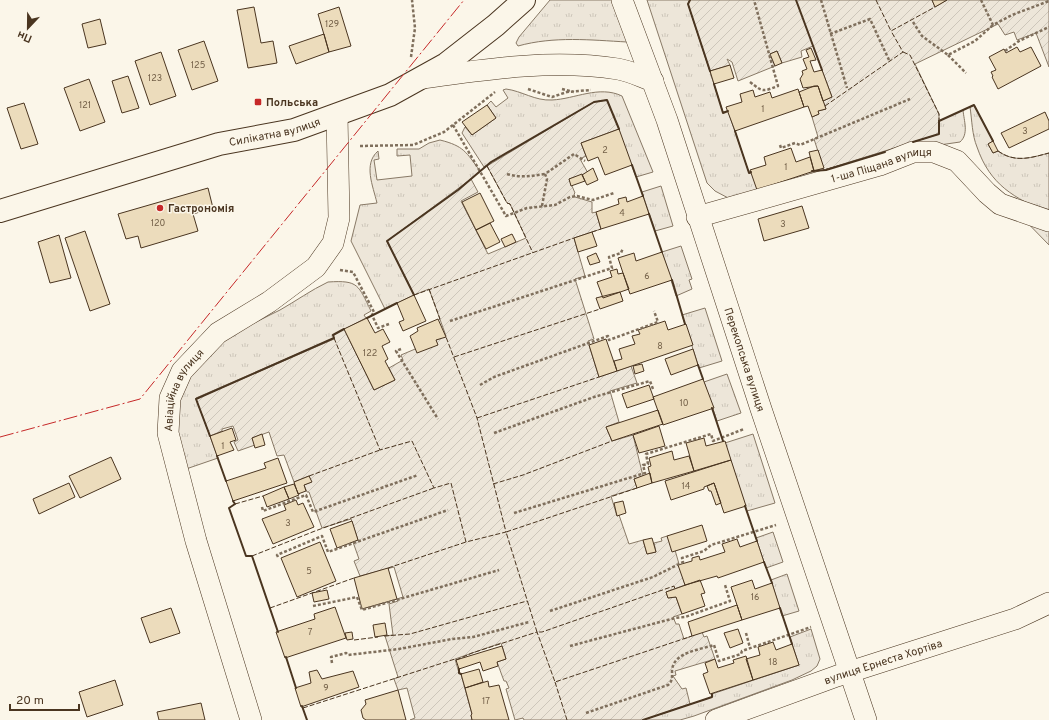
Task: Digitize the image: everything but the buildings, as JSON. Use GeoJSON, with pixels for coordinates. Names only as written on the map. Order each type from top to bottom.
{"type":"FeatureCollection","features":[{"type":"Feature","properties":{"kind":"street","name":"Силікатна вулиця"},"geometry":{"type":"LineString","coordinates":[[0,211],[219,144],[294,130],[390,95],[416,70],[465,50],[524,0]]}},
{"type":"Feature","properties":{"kind":"street","name":"Перекопська вулиця"},"geometry":{"type":"LineString","coordinates":[[622,0],[667,120],[697,217],[866,720]]}},
{"type":"Feature","properties":{"kind":"street"},"geometry":{"type":"LineString","coordinates":[[416,70],[475,70],[556,64],[619,69],[653,81]]}},
{"type":"Feature","properties":{"kind":"street","name":"Авіаційна вулиця"},"geometry":{"type":"LineString","coordinates":[[251,720],[196,541],[168,433],[170,398],[182,371],[218,333],[269,302],[316,267],[333,243],[340,218],[337,115]]}},
{"type":"Feature","properties":{"kind":"street","name":"1-ша Піщана вулиця"},"geometry":{"type":"LineString","coordinates":[[697,217],[880,165],[913,152],[934,152],[957,162],[987,193],[1000,204],[1049,221]]}},
{"type":"Feature","properties":{"kind":"street","name":"вулиця Ернеста Хортіва"},"geometry":{"type":"LineString","coordinates":[[716,720],[837,676],[851,673],[1015,619],[1049,603]]}},
{"type":"Feature","properties":{"kind":"path"},"geometry":{"type":"LineString","coordinates":[[412,0],[415,28],[416,70]]}},
{"type":"Feature","properties":{"kind":"path"},"geometry":{"type":"LineString","coordinates":[[750,82],[760,90],[765,91],[778,86],[754,0]]}},
{"type":"Feature","properties":{"kind":"path"},"geometry":{"type":"LineString","coordinates":[[821,0],[847,88]]}},
{"type":"Feature","properties":{"kind":"path"},"geometry":{"type":"LineString","coordinates":[[981,0],[993,25]]}},
{"type":"Feature","properties":{"kind":"path"},"geometry":{"type":"LineString","coordinates":[[948,56],[975,41],[993,25],[1012,15],[1049,1]]}},
{"type":"Feature","properties":{"kind":"path"},"geometry":{"type":"LineString","coordinates":[[830,34],[870,19],[889,60]]}},
{"type":"Feature","properties":{"kind":"path"},"geometry":{"type":"LineString","coordinates":[[913,22],[922,36],[948,56],[966,73]]}},
{"type":"Feature","properties":{"kind":"path"},"geometry":{"type":"LineString","coordinates":[[1005,51],[1019,41],[1049,26]]}},
{"type":"Feature","properties":{"kind":"path"},"geometry":{"type":"LineString","coordinates":[[523,88],[552,97],[567,92],[597,89]]}},
{"type":"Feature","properties":{"kind":"path"},"geometry":{"type":"LineString","coordinates":[[338,147],[413,145],[444,132],[496,92]]}},
{"type":"Feature","properties":{"kind":"path"},"geometry":{"type":"LineString","coordinates":[[780,144],[781,148],[795,143],[800,145],[910,99]]}},
{"type":"Feature","properties":{"kind":"path"},"geometry":{"type":"LineString","coordinates":[[453,125],[506,216],[518,210],[555,205],[570,197],[577,196],[593,200],[614,193]]}},
{"type":"Feature","properties":{"kind":"path"},"geometry":{"type":"LineString","coordinates":[[507,174],[514,176],[532,176],[545,174],[574,154],[585,161]]}},
{"type":"Feature","properties":{"kind":"path"},"geometry":{"type":"LineString","coordinates":[[542,206],[547,179],[545,174]]}},
{"type":"Feature","properties":{"kind":"path"},"geometry":{"type":"LineString","coordinates":[[450,321],[612,268],[609,257],[621,253],[623,248]]}},
{"type":"Feature","properties":{"kind":"path"},"geometry":{"type":"LineString","coordinates":[[316,267],[353,272],[374,312],[372,315],[378,328],[389,324]]}},
{"type":"Feature","properties":{"kind":"path"},"geometry":{"type":"LineString","coordinates":[[480,385],[494,377],[608,336],[609,340],[658,322],[654,311]]}},
{"type":"Feature","properties":{"kind":"path"},"geometry":{"type":"LineString","coordinates":[[401,349],[396,351],[438,419]]}},
{"type":"Feature","properties":{"kind":"path"},"geometry":{"type":"LineString","coordinates":[[494,433],[594,397],[650,381],[653,390]]}},
{"type":"Feature","properties":{"kind":"path"},"geometry":{"type":"LineString","coordinates":[[514,513],[645,473],[643,465],[648,464],[646,454],[711,434],[713,440],[745,429]]}},
{"type":"Feature","properties":{"kind":"path"},"geometry":{"type":"LineString","coordinates":[[262,507],[263,511],[306,495],[313,512],[418,475]]}},
{"type":"Feature","properties":{"kind":"path"},"geometry":{"type":"LineString","coordinates":[[278,557],[277,555],[294,546],[322,536],[328,552],[448,510]]}},
{"type":"Feature","properties":{"kind":"path"},"geometry":{"type":"LineString","coordinates":[[550,611],[653,577],[683,562],[682,558],[704,551],[711,545],[780,524]]}},
{"type":"Feature","properties":{"kind":"path"},"geometry":{"type":"LineString","coordinates":[[313,606],[357,597],[362,610],[499,570]]}},
{"type":"Feature","properties":{"kind":"path"},"geometry":{"type":"LineString","coordinates":[[570,646],[675,618],[685,617],[730,601],[726,585]]}},
{"type":"Feature","properties":{"kind":"path"},"geometry":{"type":"LineString","coordinates":[[332,663],[331,657],[346,653],[348,655],[406,648],[452,639],[473,637],[529,622]]}},
{"type":"Feature","properties":{"kind":"path"},"geometry":{"type":"LineString","coordinates":[[586,713],[668,685],[671,683],[674,662],[679,656],[714,645],[719,662],[741,654],[742,651],[813,626]]}},
{"type":"Feature","properties":{"kind":"path"},"geometry":{"type":"LineString","coordinates":[[746,633],[750,648]]}},
{"type":"Feature","properties":{"kind":"green space"},"geometry":{"type":"Polygon","coordinates":[[[550,0],[613,0],[627,42],[559,40],[518,46],[516,43],[519,37],[550,0]]]}},
{"type":"Feature","properties":{"kind":"green space"},"geometry":{"type":"Polygon","coordinates":[[[647,0],[690,0],[688,4],[723,112],[728,111],[749,173],[815,172],[826,170],[938,134],[939,121],[963,110],[965,131],[963,139],[960,142],[912,149],[732,200],[715,191],[707,183],[647,0]]]}},
{"type":"Feature","properties":{"kind":"green space"},"geometry":{"type":"Polygon","coordinates":[[[690,0],[932,0],[935,7],[947,0],[1049,0],[1049,67],[1036,33],[1017,40],[1014,32],[1005,35],[998,24],[915,64],[939,114],[939,134],[824,170],[814,139],[818,137],[812,117],[819,114],[818,111],[826,109],[823,101],[832,97],[813,46],[801,51],[802,57],[782,63],[777,51],[770,54],[775,66],[738,81],[732,62],[727,59],[730,65],[710,71],[688,4],[690,0]]]}},
{"type":"Feature","properties":{"kind":"green space"},"geometry":{"type":"Polygon","coordinates":[[[506,89],[546,100],[561,99],[596,92],[613,93],[622,96],[653,172],[636,177],[607,100],[594,102],[484,167],[462,133],[465,127],[472,135],[496,118],[487,105],[491,101],[496,107],[508,98],[503,90],[506,89]]]}},
{"type":"Feature","properties":{"kind":"green space"},"geometry":{"type":"Polygon","coordinates":[[[607,100],[619,129],[581,143],[586,156],[580,159],[588,173],[569,179],[575,193],[575,197],[592,202],[592,213],[596,212],[601,229],[574,238],[585,276],[575,279],[594,339],[588,341],[599,377],[631,366],[637,383],[610,391],[619,422],[606,427],[612,441],[633,435],[643,476],[634,479],[637,488],[611,496],[617,516],[619,515],[629,544],[643,540],[647,554],[656,552],[654,543],[662,541],[661,538],[667,536],[675,550],[685,585],[666,592],[668,598],[676,597],[682,614],[673,617],[676,624],[679,624],[684,639],[702,632],[704,637],[707,636],[715,659],[675,671],[676,675],[673,676],[682,689],[686,688],[690,704],[643,720],[524,720],[523,718],[515,720],[506,689],[509,688],[506,681],[504,681],[497,662],[506,659],[501,643],[455,659],[459,673],[461,674],[472,714],[472,720],[410,720],[415,718],[407,688],[398,690],[394,679],[398,677],[385,636],[393,635],[389,604],[398,601],[397,599],[403,597],[394,567],[360,576],[354,561],[359,559],[353,542],[358,540],[351,519],[322,528],[309,492],[307,492],[304,485],[311,482],[309,476],[294,482],[284,455],[277,456],[269,432],[252,438],[255,445],[238,451],[234,442],[238,440],[233,426],[222,429],[222,431],[210,436],[196,399],[334,339],[333,335],[344,329],[374,390],[395,380],[389,368],[403,360],[401,355],[446,336],[429,289],[414,295],[387,241],[471,179],[478,192],[461,201],[488,254],[526,238],[510,204],[507,203],[487,166],[594,102],[607,100]]]}},
{"type":"Feature","properties":{"kind":"green space"},"geometry":{"type":"Polygon","coordinates":[[[974,105],[993,141],[988,144],[993,153],[998,151],[1010,157],[1023,158],[1049,153],[1049,213],[1014,196],[996,181],[989,171],[982,160],[974,138],[970,107],[974,105]]]}},
{"type":"Feature","properties":{"kind":"green space"},"geometry":{"type":"Polygon","coordinates":[[[440,140],[460,147],[480,171],[458,190],[414,295],[385,309],[351,241],[360,205],[377,203],[370,176],[371,162],[373,156],[378,151],[379,159],[374,160],[377,180],[412,176],[410,155],[397,156],[397,149],[419,149],[429,143],[440,140]]]}},
{"type":"Feature","properties":{"kind":"green space"},"geometry":{"type":"Polygon","coordinates":[[[661,186],[673,226],[655,231],[642,192],[661,186]]]}},
{"type":"Feature","properties":{"kind":"green space"},"geometry":{"type":"Polygon","coordinates":[[[998,196],[1049,222],[1049,245],[1013,208],[998,196]]]}},
{"type":"Feature","properties":{"kind":"green space"},"geometry":{"type":"Polygon","coordinates":[[[681,246],[692,279],[689,280],[692,289],[676,296],[662,252],[681,246]]]}},
{"type":"Feature","properties":{"kind":"green space"},"geometry":{"type":"Polygon","coordinates":[[[328,282],[346,282],[352,283],[356,286],[363,295],[371,311],[364,315],[366,318],[333,335],[334,338],[196,398],[218,458],[186,469],[177,435],[176,415],[181,394],[189,377],[200,362],[213,349],[228,338],[328,282]]]}},
{"type":"Feature","properties":{"kind":"green space"},"geometry":{"type":"Polygon","coordinates":[[[705,308],[722,361],[699,368],[682,315],[705,308]]]}},
{"type":"Feature","properties":{"kind":"green space"},"geometry":{"type":"Polygon","coordinates":[[[727,374],[741,413],[717,421],[704,382],[727,374]]]}},
{"type":"Feature","properties":{"kind":"green space"},"geometry":{"type":"Polygon","coordinates":[[[753,434],[775,503],[747,511],[725,443],[753,434]]]}},
{"type":"Feature","properties":{"kind":"green space"},"geometry":{"type":"Polygon","coordinates":[[[773,532],[783,562],[766,568],[756,538],[773,532]]]}},
{"type":"Feature","properties":{"kind":"green space"},"geometry":{"type":"Polygon","coordinates":[[[787,574],[799,611],[782,616],[771,580],[787,574]]]}},
{"type":"Feature","properties":{"kind":"green space"},"geometry":{"type":"Polygon","coordinates":[[[811,629],[820,659],[817,666],[811,671],[792,680],[694,716],[680,720],[643,720],[712,697],[712,694],[799,665],[790,637],[811,629]]]}},
{"type":"Feature","properties":{"kind":"fence"},"geometry":{"type":"LineString","coordinates":[[876,0],[891,31],[935,7]]}},
{"type":"Feature","properties":{"kind":"fence"},"geometry":{"type":"LineString","coordinates":[[825,106],[903,52],[891,31]]}},
{"type":"Feature","properties":{"kind":"fence"},"geometry":{"type":"LineString","coordinates":[[903,52],[910,55],[939,114],[939,121]]}},
{"type":"Feature","properties":{"kind":"fence"},"geometry":{"type":"LineString","coordinates":[[998,151],[1004,155],[1017,158],[1029,158],[1049,153]]}},
{"type":"Feature","properties":{"kind":"fence"},"geometry":{"type":"LineString","coordinates":[[487,166],[507,203],[510,204],[533,253]]}},
{"type":"Feature","properties":{"kind":"fence"},"geometry":{"type":"LineString","coordinates":[[592,232],[601,229]]}},
{"type":"Feature","properties":{"kind":"fence"},"geometry":{"type":"LineString","coordinates":[[414,295],[574,238]]}},
{"type":"Feature","properties":{"kind":"fence"},"geometry":{"type":"LineString","coordinates":[[429,289],[440,319],[438,319]]}},
{"type":"Feature","properties":{"kind":"fence"},"geometry":{"type":"LineString","coordinates":[[454,357],[600,309]]}},
{"type":"Feature","properties":{"kind":"fence"},"geometry":{"type":"LineString","coordinates":[[334,338],[380,450],[412,441],[434,488],[451,483],[466,542],[506,532],[477,418],[446,337]]}},
{"type":"Feature","properties":{"kind":"fence"},"geometry":{"type":"LineString","coordinates":[[477,418],[599,377]]}},
{"type":"Feature","properties":{"kind":"fence"},"geometry":{"type":"LineString","coordinates":[[493,484],[523,475],[612,441]]}},
{"type":"Feature","properties":{"kind":"fence"},"geometry":{"type":"LineString","coordinates":[[309,476],[380,450]]}},
{"type":"Feature","properties":{"kind":"fence"},"geometry":{"type":"LineString","coordinates":[[252,556],[315,531],[434,488]]}},
{"type":"Feature","properties":{"kind":"fence"},"geometry":{"type":"LineString","coordinates":[[637,488],[506,532],[537,632],[542,632],[674,586],[675,589]]}},
{"type":"Feature","properties":{"kind":"fence"},"geometry":{"type":"LineString","coordinates":[[235,504],[263,496]]}},
{"type":"Feature","properties":{"kind":"fence"},"geometry":{"type":"LineString","coordinates":[[388,568],[466,542]]}},
{"type":"Feature","properties":{"kind":"fence"},"geometry":{"type":"LineString","coordinates":[[270,608],[354,578]]}},
{"type":"Feature","properties":{"kind":"fence"},"geometry":{"type":"LineString","coordinates":[[384,636],[410,634],[527,601]]}},
{"type":"Feature","properties":{"kind":"fence"},"geometry":{"type":"LineString","coordinates":[[456,660],[472,653],[537,632],[555,682],[692,636]]}},
{"type":"Feature","properties":{"kind":"fence"},"geometry":{"type":"LineString","coordinates":[[354,640],[378,637]]}},
{"type":"Feature","properties":{"kind":"fence"},"geometry":{"type":"LineString","coordinates":[[303,708],[455,659]]}},
{"type":"Feature","properties":{"kind":"fence"},"geometry":{"type":"LineString","coordinates":[[555,682],[567,720]]}},
{"type":"Feature","properties":{"kind":"wall"},"geometry":{"type":"LineString","coordinates":[[690,0],[688,4],[710,71]]}},
{"type":"Feature","properties":{"kind":"wall"},"geometry":{"type":"LineString","coordinates":[[796,0],[822,70]]}},
{"type":"Feature","properties":{"kind":"wall"},"geometry":{"type":"LineString","coordinates":[[714,84],[723,113],[728,111]]}},
{"type":"Feature","properties":{"kind":"wall"},"geometry":{"type":"LineString","coordinates":[[414,295],[387,241],[458,190],[491,162],[594,102],[607,100],[619,129]]}},
{"type":"Feature","properties":{"kind":"wall"},"geometry":{"type":"LineString","coordinates":[[913,142],[939,134],[939,121],[974,105],[993,141]]}},
{"type":"Feature","properties":{"kind":"wall"},"geometry":{"type":"LineString","coordinates":[[735,131],[749,173],[751,172]]}},
{"type":"Feature","properties":{"kind":"wall"},"geometry":{"type":"LineString","coordinates":[[812,171],[826,170],[885,152]]}},
{"type":"Feature","properties":{"kind":"wall"},"geometry":{"type":"LineString","coordinates":[[632,165],[643,196]]}},
{"type":"Feature","properties":{"kind":"wall"},"geometry":{"type":"LineString","coordinates":[[649,214],[662,252]]}},
{"type":"Feature","properties":{"kind":"wall"},"geometry":{"type":"LineString","coordinates":[[672,280],[685,324]]}},
{"type":"Feature","properties":{"kind":"wall"},"geometry":{"type":"LineString","coordinates":[[367,318],[397,303]]}},
{"type":"Feature","properties":{"kind":"wall"},"geometry":{"type":"LineString","coordinates":[[210,436],[196,399],[334,338],[333,335],[344,329]]}},
{"type":"Feature","properties":{"kind":"wall"},"geometry":{"type":"LineString","coordinates":[[698,365],[703,379]]}},
{"type":"Feature","properties":{"kind":"wall"},"geometry":{"type":"LineString","coordinates":[[712,408],[723,441]]}},
{"type":"Feature","properties":{"kind":"wall"},"geometry":{"type":"LineString","coordinates":[[217,456],[226,481]]}},
{"type":"Feature","properties":{"kind":"wall"},"geometry":{"type":"LineString","coordinates":[[233,501],[235,504],[229,508],[246,556],[252,556],[278,632]]}},
{"type":"Feature","properties":{"kind":"wall"},"geometry":{"type":"LineString","coordinates":[[745,506],[757,541]]}},
{"type":"Feature","properties":{"kind":"wall"},"geometry":{"type":"LineString","coordinates":[[764,562],[772,583]]}},
{"type":"Feature","properties":{"kind":"wall"},"geometry":{"type":"LineString","coordinates":[[780,608],[792,644]]}},
{"type":"Feature","properties":{"kind":"wall"},"geometry":{"type":"LineString","coordinates":[[286,657],[296,688]]}},
{"type":"Feature","properties":{"kind":"wall"},"geometry":{"type":"LineString","coordinates":[[459,669],[459,673],[461,674]]}},
{"type":"Feature","properties":{"kind":"wall"},"geometry":{"type":"LineString","coordinates":[[643,720],[712,697],[712,694]]}},
{"type":"Feature","properties":{"kind":"wall"},"geometry":{"type":"LineString","coordinates":[[302,706],[307,720]]}},
{"type":"Feature","properties":{"kind":"power"},"geometry":{"type":"LineString","coordinates":[[0,437],[140,399],[464,0]]}},
{"type":"Feature","properties":{"kind":"place","name":"Польська"},"geometry":{"type":"Point","coordinates":[258,102]}},
{"type":"Feature","properties":{"kind":"place","name":"Гастрономія"},"geometry":{"type":"Point","coordinates":[160,208]}}]}
